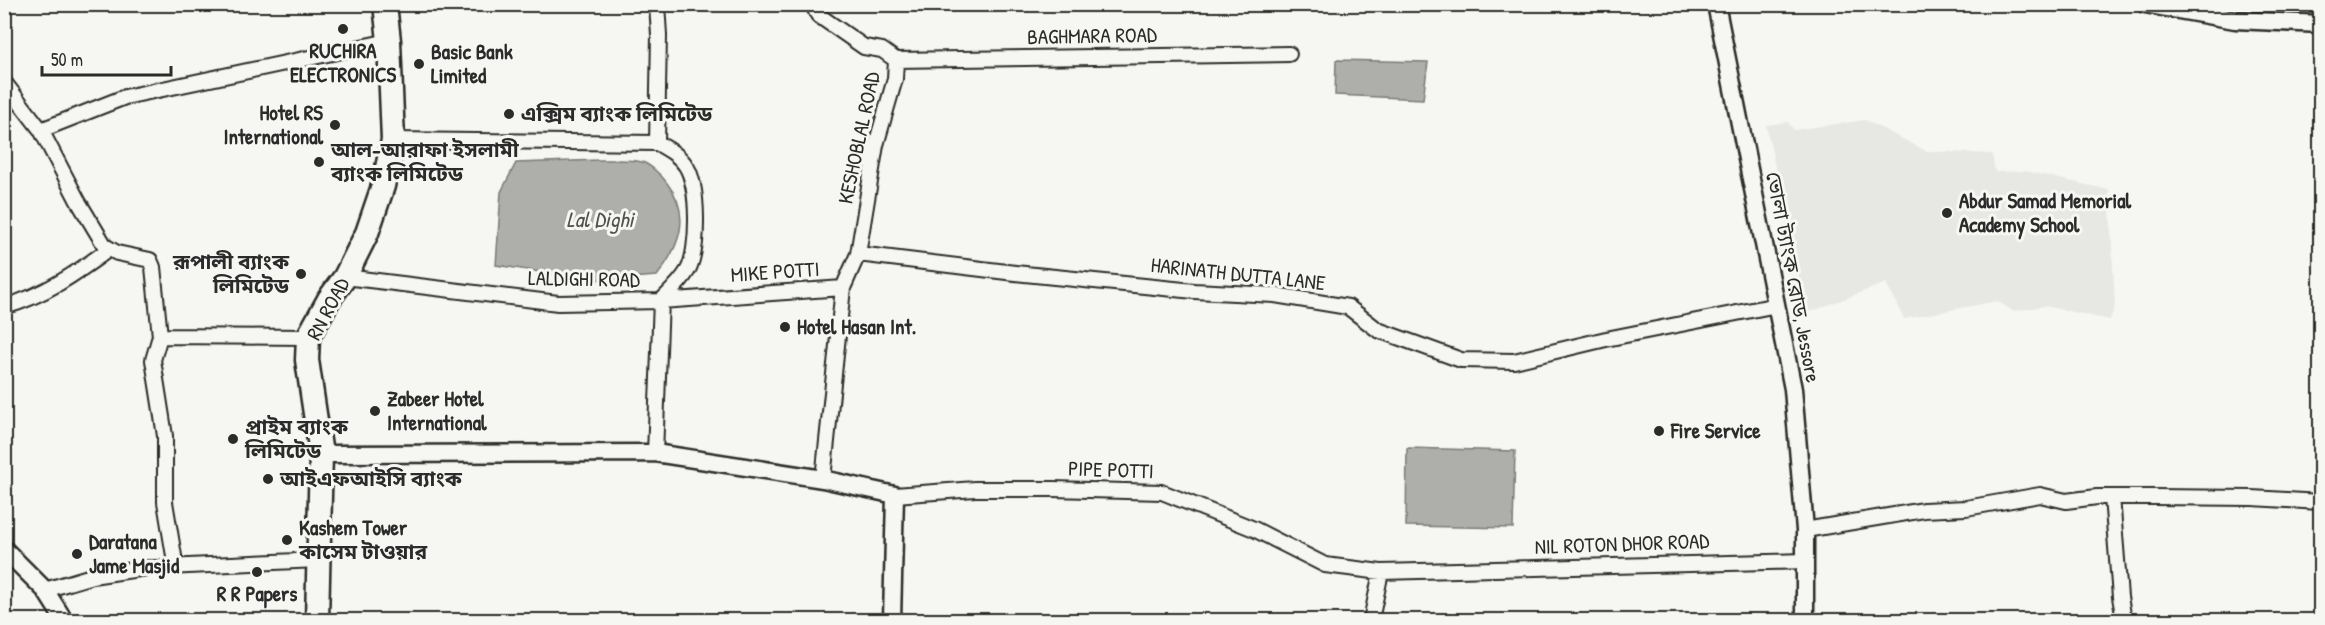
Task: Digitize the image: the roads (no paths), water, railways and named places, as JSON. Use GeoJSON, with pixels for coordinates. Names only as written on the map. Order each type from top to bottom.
{"type":"FeatureCollection","features":[{"type":"Feature","properties":{"kind":"highway","name":"RN ROAD"},"geometry":{"type":"LineString","coordinates":[[317,621],[321,454],[307,360],[308,337],[329,299],[345,277],[367,233],[383,186],[393,140],[389,41],[385,4]]}},
{"type":"Feature","properties":{"kind":"street"},"geometry":{"type":"LineString","coordinates":[[393,140],[657,143],[659,35],[657,4]]}},
{"type":"Feature","properties":{"kind":"street","name":"KESHOBLAL ROAD"},"geometry":{"type":"LineString","coordinates":[[812,4],[818,15],[864,47],[882,50],[896,60],[895,79],[876,145],[858,254],[843,288]]}},
{"type":"Feature","properties":{"kind":"street","name":"ভোলা ট্যাংক রোড, Jessore"},"geometry":{"type":"LineString","coordinates":[[1716,4],[1793,389],[1805,561]]}},
{"type":"Feature","properties":{"kind":"street"},"geometry":{"type":"LineString","coordinates":[[2151,5],[2235,20],[2320,24]]}},
{"type":"Feature","properties":{"kind":"street"},"geometry":{"type":"LineString","coordinates":[[41,130],[125,97],[389,41]]}},
{"type":"Feature","properties":{"kind":"street","name":"BAGHMARA ROAD"},"geometry":{"type":"LineString","coordinates":[[896,60],[1288,54]]}},
{"type":"Feature","properties":{"kind":"street"},"geometry":{"type":"LineString","coordinates":[[4,82],[41,130],[99,239],[109,249],[124,255],[150,260],[153,267],[160,336],[153,360],[165,436],[165,502],[176,568]]}},
{"type":"Feature","properties":{"kind":"street","name":"LALDIGHI ROAD"},"geometry":{"type":"LineString","coordinates":[[345,277],[558,303],[661,302],[689,268],[695,245],[696,220],[693,191],[687,167],[677,154],[657,143]]}},
{"type":"Feature","properties":{"kind":"street"},"geometry":{"type":"LineString","coordinates":[[4,308],[22,302],[75,274],[109,249]]}},
{"type":"Feature","properties":{"kind":"street","name":"HARINATH DUTTA LANE"},"geometry":{"type":"LineString","coordinates":[[858,254],[1194,291],[1275,295],[1347,307],[1378,330],[1461,360],[1514,361],[1606,339],[1777,304]]}},
{"type":"Feature","properties":{"kind":"street","name":"MIKE POTTI"},"geometry":{"type":"LineString","coordinates":[[661,302],[843,288],[823,479]]}},
{"type":"Feature","properties":{"kind":"street"},"geometry":{"type":"LineString","coordinates":[[655,453],[661,302]]}},
{"type":"Feature","properties":{"kind":"street"},"geometry":{"type":"LineString","coordinates":[[160,336],[308,337]]}},
{"type":"Feature","properties":{"kind":"street"},"geometry":{"type":"LineString","coordinates":[[321,454],[655,453],[823,479],[895,495],[892,621]]}},
{"type":"Feature","properties":{"kind":"street","name":"PIPE POTTI"},"geometry":{"type":"LineString","coordinates":[[895,495],[986,489],[1162,492],[1254,529],[1325,565],[1381,572]]}},
{"type":"Feature","properties":{"kind":"street"},"geometry":{"type":"LineString","coordinates":[[1804,530],[1924,510],[1966,508],[2040,495],[2066,501],[2112,497],[2252,498],[2320,502]]}},
{"type":"Feature","properties":{"kind":"street"},"geometry":{"type":"LineString","coordinates":[[2112,497],[2124,621]]}},
{"type":"Feature","properties":{"kind":"street"},"geometry":{"type":"LineString","coordinates":[[4,549],[45,590],[64,621]]}},
{"type":"Feature","properties":{"kind":"street"},"geometry":{"type":"LineString","coordinates":[[45,590],[92,576],[146,568],[318,560]]}},
{"type":"Feature","properties":{"kind":"street"},"geometry":{"type":"LineString","coordinates":[[1805,561],[1805,621]]}},
{"type":"Feature","properties":{"kind":"street","name":"NIL ROTON DHOR ROAD"},"geometry":{"type":"LineString","coordinates":[[1381,572],[1805,561]]}},
{"type":"Feature","properties":{"kind":"street"},"geometry":{"type":"LineString","coordinates":[[1371,621],[1381,572]]}},
{"type":"Feature","properties":{"kind":"water"},"geometry":{"type":"Polygon","coordinates":[[[1336,60],[1428,62],[1423,99],[1335,95],[1336,60]]]}},
{"type":"Feature","properties":{"kind":"water","name":"Lal Dighi"},"geometry":{"type":"Polygon","coordinates":[[[633,160],[645,163],[662,177],[675,195],[681,219],[680,230],[672,253],[657,276],[603,280],[496,265],[501,192],[516,163],[633,160]]]}},
{"type":"Feature","properties":{"kind":"water"},"geometry":{"type":"Polygon","coordinates":[[[1407,448],[1515,451],[1513,528],[1406,526],[1407,448]]]}},
{"type":"Feature","properties":{"kind":"place","name":"RUCHIRA ELECTRONICS"},"geometry":{"type":"Point","coordinates":[343,29]}},
{"type":"Feature","properties":{"kind":"place","name":"Basic Bank Limited"},"geometry":{"type":"Point","coordinates":[419,64]}},
{"type":"Feature","properties":{"kind":"place","name":"এক্সিম ব্যাংক লিমিটেড"},"geometry":{"type":"Point","coordinates":[509,114]}},
{"type":"Feature","properties":{"kind":"place","name":"Hotel RS International"},"geometry":{"type":"Point","coordinates":[335,125]}},
{"type":"Feature","properties":{"kind":"place","name":"আল-আরাফা ইসলামী ব্যাংক লিমিটেড"},"geometry":{"type":"Point","coordinates":[319,162]}},
{"type":"Feature","properties":{"kind":"place","name":"Abdur Samad Memorial Academy School"},"geometry":{"type":"Point","coordinates":[1947,213]}},
{"type":"Feature","properties":{"kind":"place","name":"রূপালী ব্যাংক লিমিটেড"},"geometry":{"type":"Point","coordinates":[301,274]}},
{"type":"Feature","properties":{"kind":"place","name":"Hotel Hasan Int."},"geometry":{"type":"Point","coordinates":[785,327]}},
{"type":"Feature","properties":{"kind":"place","name":"Zabeer Hotel International"},"geometry":{"type":"Point","coordinates":[375,411]}},
{"type":"Feature","properties":{"kind":"place","name":"Fire Service"},"geometry":{"type":"Point","coordinates":[1659,431]}},
{"type":"Feature","properties":{"kind":"place","name":"প্রাইম ব্যাংক লিমিটেড"},"geometry":{"type":"Point","coordinates":[233,439]}},
{"type":"Feature","properties":{"kind":"place","name":"আইএফআইসি ব্যাংক"},"geometry":{"type":"Point","coordinates":[268,479]}},
{"type":"Feature","properties":{"kind":"place","name":"Kashem Tower কাসেম টাওয়ার"},"geometry":{"type":"Point","coordinates":[287,540]}},
{"type":"Feature","properties":{"kind":"place","name":"Daratana Jame Masjid"},"geometry":{"type":"Point","coordinates":[77,554]}},
{"type":"Feature","properties":{"kind":"place","name":"R R Papers"},"geometry":{"type":"Point","coordinates":[257,572]}}]}
